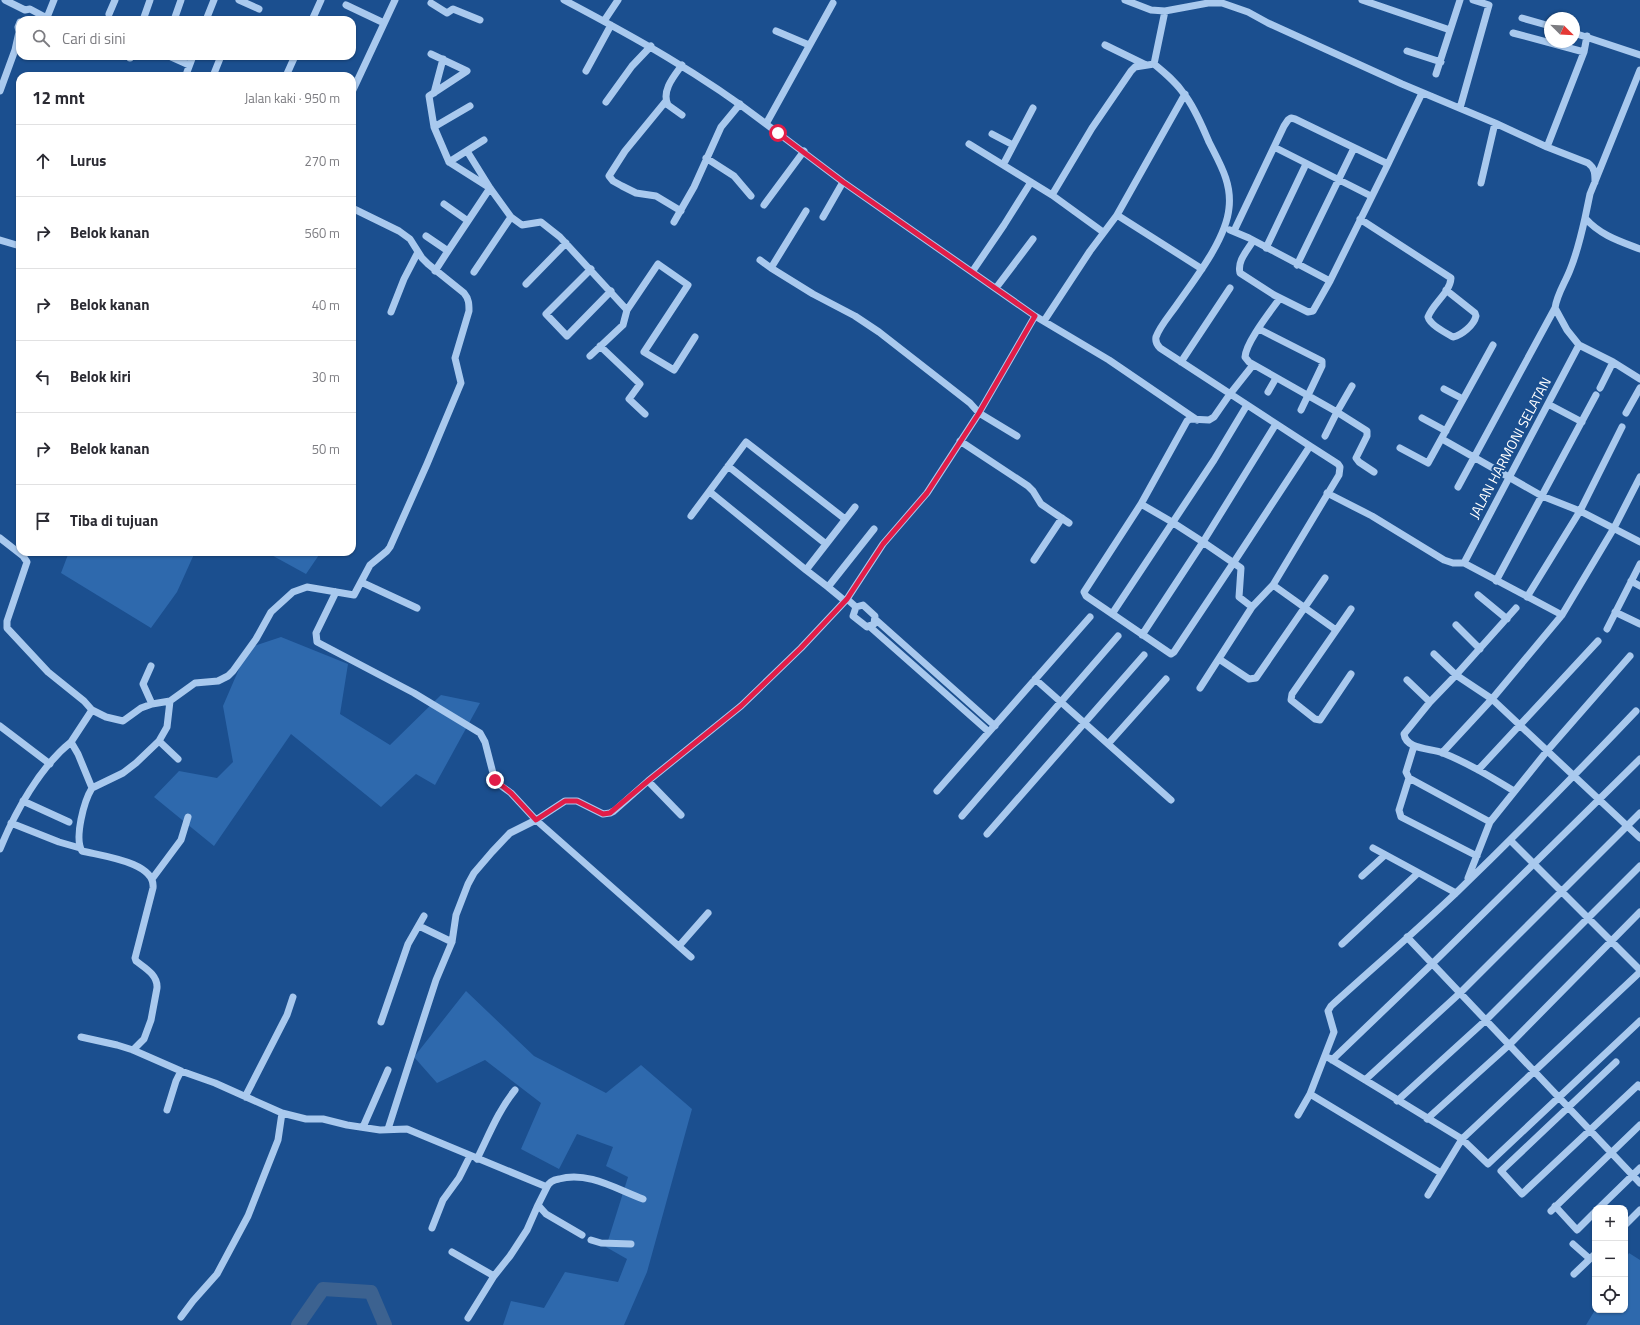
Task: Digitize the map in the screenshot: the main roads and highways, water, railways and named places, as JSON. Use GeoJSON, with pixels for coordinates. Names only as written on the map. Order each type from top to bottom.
{"type":"FeatureCollection","features":[{"type":"Feature","properties":{"kind":"waterway"},"geometry":{"type":"LineString","coordinates":[[298,1325],[323,1289],[371,1292],[385,1325]]}}]}
